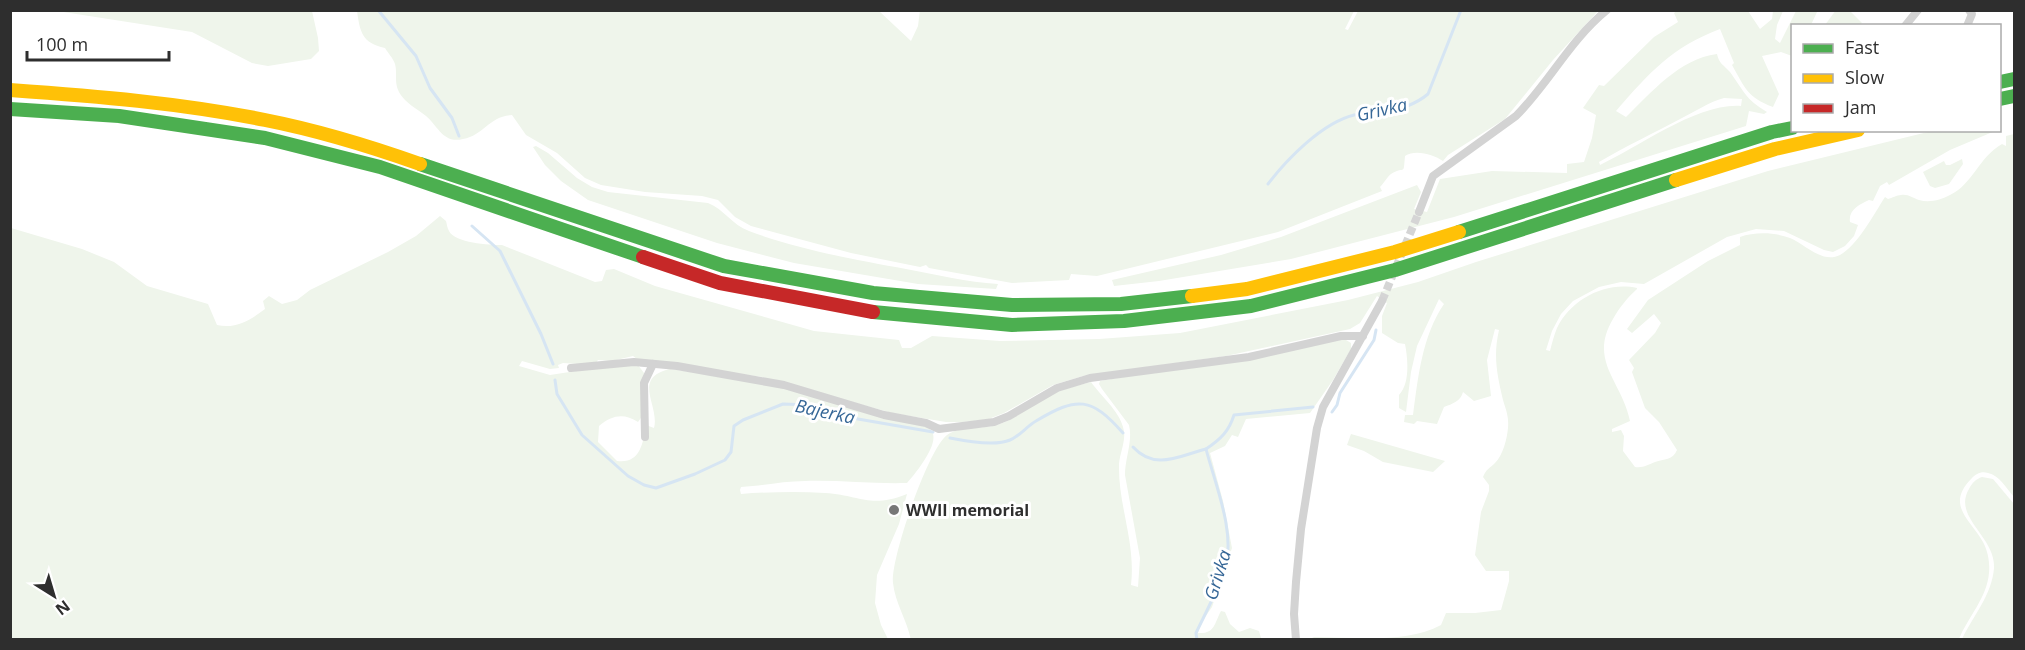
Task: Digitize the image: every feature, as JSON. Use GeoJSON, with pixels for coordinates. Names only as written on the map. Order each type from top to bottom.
{"type":"FeatureCollection","features":[{"type":"Feature","properties":{"kind":"highway"},"geometry":{"type":"LineString","coordinates":[[10,90],[122,98],[266,120],[386,152],[724,266],[873,293],[1012,304],[1121,304],[1247,289],[1395,252],[1772,132],[1791,128]]}},
{"type":"Feature","properties":{"kind":"highway"},"geometry":{"type":"LineString","coordinates":[[10,109],[119,116],[265,138],[380,167],[720,283],[878,313],[1012,325],[1124,321],[1251,306],[1395,270],[1775,149],[1849,132]]}},
{"type":"Feature","properties":{"kind":"street"},"geometry":{"type":"LineString","coordinates":[[1419,212],[1433,176],[1457,156],[1516,116],[1528,104],[1580,36],[1607,10]]}},
{"type":"Feature","properties":{"kind":"street"},"geometry":{"type":"LineString","coordinates":[[1907,24],[1918,10]]}},
{"type":"Feature","properties":{"kind":"street"},"geometry":{"type":"LineString","coordinates":[[1968,24],[1972,14],[1969,10]]}},
{"type":"Feature","properties":{"kind":"street"},"geometry":{"type":"LineString","coordinates":[[1296,639],[1294,614],[1301,529],[1317,428],[1323,407],[1382,301]]}},
{"type":"Feature","properties":{"kind":"street"},"geometry":{"type":"LineString","coordinates":[[571,368],[634,362],[677,366],[784,385],[884,415],[926,423],[939,429],[994,422],[1009,416],[1057,388],[1090,378],[1249,357],[1341,336],[1363,336]]}},
{"type":"Feature","properties":{"kind":"street"},"geometry":{"type":"LineString","coordinates":[[645,437],[644,383],[653,364]]}},
{"type":"Feature","properties":{"kind":"shaded area"},"geometry":{"type":"Polygon","coordinates":[[[920,10],[1354,11],[1345,29],[1348,30],[1358,11],[1598,11],[1553,60],[1505,119],[1448,155],[1443,161],[1424,153],[1405,156],[1404,169],[1390,175],[1380,187],[1382,191],[1278,232],[1097,276],[1071,274],[1069,280],[1012,283],[929,268],[926,265],[920,267],[851,253],[751,226],[735,217],[718,200],[702,196],[645,192],[601,185],[585,178],[557,153],[526,135],[512,115],[492,122],[470,137],[450,139],[426,116],[409,104],[399,92],[393,60],[385,48],[371,43],[364,36],[359,25],[357,11],[879,11],[911,41],[918,26],[920,10]]]}},
{"type":"Feature","properties":{"kind":"shaded area"},"geometry":{"type":"Polygon","coordinates":[[[1678,10],[1748,11],[1760,29],[1772,19],[1773,11],[1783,11],[1777,25],[1775,39],[1780,43],[1796,11],[1817,12],[1811,24],[1791,24],[1791,56],[1781,52],[1762,56],[1779,94],[1773,107],[1757,99],[1744,86],[1732,65],[1734,63],[1720,29],[1688,44],[1662,62],[1616,111],[1626,117],[1656,87],[1678,70],[1690,62],[1717,54],[1720,62],[1745,94],[1767,112],[1764,114],[1749,111],[1746,126],[1454,217],[1291,259],[1159,281],[1114,286],[1112,280],[1221,255],[1281,237],[1417,185],[1421,192],[1414,209],[1427,212],[1440,179],[1492,171],[1567,173],[1567,164],[1584,162],[1592,138],[1596,115],[1583,108],[1599,85],[1604,86],[1654,37],[1678,22],[1674,13],[1678,10]],[[1724,98],[1708,104],[1609,156],[1599,162],[1600,165],[1706,111],[1741,106],[1742,99],[1724,98]]]}},
{"type":"Feature","properties":{"kind":"shaded area"},"geometry":{"type":"Polygon","coordinates":[[[1836,10],[1850,11],[1862,23],[1861,24],[1826,24],[1836,10]]]}},
{"type":"Feature","properties":{"kind":"shaded area"},"geometry":{"type":"Polygon","coordinates":[[[57,11],[312,11],[319,51],[311,59],[268,66],[252,63],[192,32],[57,11]]]}},
{"type":"Feature","properties":{"kind":"shaded area"},"geometry":{"type":"Polygon","coordinates":[[[1928,132],[1993,132],[1950,150],[1889,185],[1887,182],[1880,186],[1873,201],[1862,203],[1851,214],[1850,222],[1858,225],[1854,236],[1845,246],[1833,252],[1784,231],[1756,229],[1727,237],[1644,284],[1621,282],[1599,287],[1573,301],[1561,314],[1546,350],[1550,351],[1563,318],[1580,301],[1591,294],[1613,287],[1637,288],[1613,319],[1606,334],[1604,347],[1609,371],[1630,421],[1612,429],[1612,432],[1621,430],[1624,436],[1623,451],[1635,467],[1638,467],[1671,457],[1677,450],[1659,422],[1645,408],[1632,372],[1634,368],[1629,360],[1655,333],[1661,323],[1654,314],[1632,333],[1627,329],[1648,300],[1708,261],[1740,245],[1740,237],[1746,235],[1765,233],[1778,235],[1790,238],[1820,255],[1833,257],[1840,255],[1853,245],[1885,197],[1888,199],[1906,195],[1919,200],[1935,201],[1946,197],[1958,190],[1994,150],[2002,144],[2006,146],[2006,136],[2014,134],[2014,497],[1996,476],[1983,472],[1972,478],[1960,496],[1963,512],[1985,546],[1989,569],[1985,591],[1959,639],[1310,639],[1314,637],[1379,638],[1412,635],[1441,625],[1446,613],[1501,610],[1509,581],[1509,571],[1486,571],[1475,555],[1481,512],[1489,491],[1489,485],[1483,477],[1500,456],[1506,442],[1508,428],[1508,417],[1496,365],[1499,330],[1495,329],[1487,360],[1491,396],[1474,401],[1463,392],[1458,400],[1444,407],[1437,424],[1404,422],[1405,415],[1413,415],[1426,343],[1444,304],[1439,299],[1417,346],[1406,412],[1399,408],[1399,395],[1405,384],[1407,371],[1405,344],[1398,343],[1382,333],[1382,316],[1387,303],[1377,296],[1360,323],[1350,329],[1226,356],[1083,376],[1053,385],[1004,413],[986,420],[962,422],[946,422],[892,413],[762,377],[637,359],[633,356],[612,361],[598,360],[594,365],[563,363],[558,365],[559,368],[550,369],[522,361],[519,366],[550,375],[615,365],[638,365],[644,373],[643,415],[638,422],[628,417],[618,416],[599,426],[598,442],[617,461],[625,461],[635,456],[642,446],[646,425],[654,428],[654,411],[649,386],[658,373],[670,369],[760,382],[927,426],[933,434],[932,446],[907,483],[797,481],[741,487],[740,490],[741,494],[814,492],[874,501],[907,494],[899,524],[877,575],[875,603],[881,625],[888,639],[11,640],[11,228],[82,249],[114,262],[147,286],[208,304],[217,325],[224,326],[237,325],[254,317],[265,309],[263,301],[269,296],[282,304],[297,300],[310,290],[416,236],[440,216],[446,221],[452,235],[458,238],[502,245],[595,282],[602,281],[606,270],[614,269],[655,286],[814,331],[899,340],[902,348],[911,348],[932,336],[1000,341],[1099,339],[1180,333],[1348,300],[1418,282],[1768,171],[1928,132]]]}},
{"type":"Feature","properties":{"kind":"shaded area"},"geometry":{"type":"Polygon","coordinates":[[[536,146],[548,153],[577,178],[592,187],[608,192],[708,203],[743,228],[786,243],[867,262],[963,280],[998,284],[996,289],[918,284],[794,263],[717,243],[588,200],[561,181],[545,165],[533,147],[536,146]]]}},
{"type":"Feature","properties":{"kind":"shaded area"},"geometry":{"type":"Polygon","coordinates":[[[1962,159],[1963,164],[1949,184],[1935,188],[1930,186],[1923,172],[1944,161],[1946,165],[1950,165],[1962,159]]]}},
{"type":"Feature","properties":{"kind":"shaded area"},"geometry":{"type":"Polygon","coordinates":[[[1340,340],[1351,343],[1351,349],[1310,413],[1246,419],[1238,437],[1232,435],[1225,446],[1210,453],[1223,501],[1232,548],[1212,607],[1201,623],[1198,633],[1211,630],[1221,611],[1225,612],[1230,624],[1239,632],[1250,628],[1259,631],[1261,638],[1277,639],[911,640],[894,590],[894,571],[904,530],[921,482],[939,444],[947,435],[959,430],[1000,424],[1056,392],[1091,382],[1114,409],[1123,427],[1119,479],[1131,554],[1131,585],[1138,587],[1140,558],[1125,475],[1130,437],[1129,425],[1102,389],[1100,381],[1340,340]]]}},
{"type":"Feature","properties":{"kind":"shaded area"},"geometry":{"type":"Polygon","coordinates":[[[1351,434],[1445,461],[1433,472],[1383,462],[1364,451],[1347,445],[1351,434]]]}},
{"type":"Feature","properties":{"kind":"shaded area"},"geometry":{"type":"Polygon","coordinates":[[[1982,477],[1993,479],[2014,504],[2014,639],[1962,639],[1986,596],[1993,578],[1993,557],[1966,509],[1965,499],[1969,489],[1982,477]]]}},
{"type":"Feature","properties":{"kind":"waterway"},"geometry":{"type":"LineString","coordinates":[[378,10],[416,56],[430,88],[452,118],[459,136]]}},
{"type":"Feature","properties":{"kind":"waterway","name":"Grivka"},"geometry":{"type":"LineString","coordinates":[[1268,184],[1306,143],[1342,119],[1354,115],[1397,110],[1417,102],[1428,94],[1461,10]]}},
{"type":"Feature","properties":{"kind":"waterway","name":"Bajerka"},"geometry":{"type":"LineString","coordinates":[[472,226],[500,251],[541,334],[553,364]]}},
{"type":"Feature","properties":{"kind":"waterway"},"geometry":{"type":"LineString","coordinates":[[1332,412],[1337,405],[1340,393],[1374,340],[1376,330]]}},
{"type":"Feature","properties":{"kind":"waterway","name":"Bajerka"},"geometry":{"type":"LineString","coordinates":[[555,380],[557,394],[582,435],[628,476],[644,485],[656,488],[725,460],[731,452],[734,426],[783,404],[810,405],[858,419],[933,432]]}},
{"type":"Feature","properties":{"kind":"waterway","name":"Bajerka"},"geometry":{"type":"LineString","coordinates":[[950,438],[1004,442],[1014,438],[1050,413],[1074,404],[1083,404],[1102,412],[1123,433]]}},
{"type":"Feature","properties":{"kind":"waterway","name":"Grivka"},"geometry":{"type":"LineString","coordinates":[[1197,640],[1196,633],[1219,584],[1228,554],[1223,509],[1206,449],[1224,434],[1234,415],[1313,407]]}},
{"type":"Feature","properties":{"kind":"waterway","name":"Bajerka"},"geometry":{"type":"LineString","coordinates":[[1133,447],[1141,454],[1159,460],[1177,458],[1206,449]]}},
{"type":"Feature","properties":{"kind":"tunnel"},"geometry":{"type":"LineString","coordinates":[[1382,301],[1419,212]]}},
{"type":"Feature","properties":{"kind":"traffic: fast"},"geometry":{"type":"LineString","coordinates":[[2001,82],[2014,79]]}},
{"type":"Feature","properties":{"kind":"traffic: fast"},"geometry":{"type":"LineString","coordinates":[[2001,99],[2014,96]]}},
{"type":"Feature","properties":{"kind":"traffic: fast"},"geometry":{"type":"LineString","coordinates":[[10,109],[119,116],[265,138],[380,167],[643,257]]}},
{"type":"Feature","properties":{"kind":"traffic: fast"},"geometry":{"type":"LineString","coordinates":[[1459,232],[1772,132],[1791,128]]}},
{"type":"Feature","properties":{"kind":"traffic: fast"},"geometry":{"type":"LineString","coordinates":[[420,164],[724,266],[873,293],[1012,305],[1121,304],[1192,296]]}},
{"type":"Feature","properties":{"kind":"traffic: fast"},"geometry":{"type":"LineString","coordinates":[[873,312],[1012,325],[1124,321],[1251,306],[1395,270],[1676,180]]}},
{"type":"Feature","properties":{"kind":"traffic: slow"},"geometry":{"type":"LineString","coordinates":[[10,90],[138,101],[233,114],[324,134],[420,164]]}},
{"type":"Feature","properties":{"kind":"traffic: slow"},"geometry":{"type":"LineString","coordinates":[[1676,180],[1775,149],[1849,132]]}},
{"type":"Feature","properties":{"kind":"traffic: slow"},"geometry":{"type":"LineString","coordinates":[[1192,296],[1247,289],[1395,252],[1459,232]]}},
{"type":"Feature","properties":{"kind":"traffic: jam"},"geometry":{"type":"LineString","coordinates":[[643,257],[720,283],[873,312]]}},
{"type":"Feature","properties":{"kind":"place","name":"WWII memorial"},"geometry":{"type":"Point","coordinates":[894,510]}}]}
